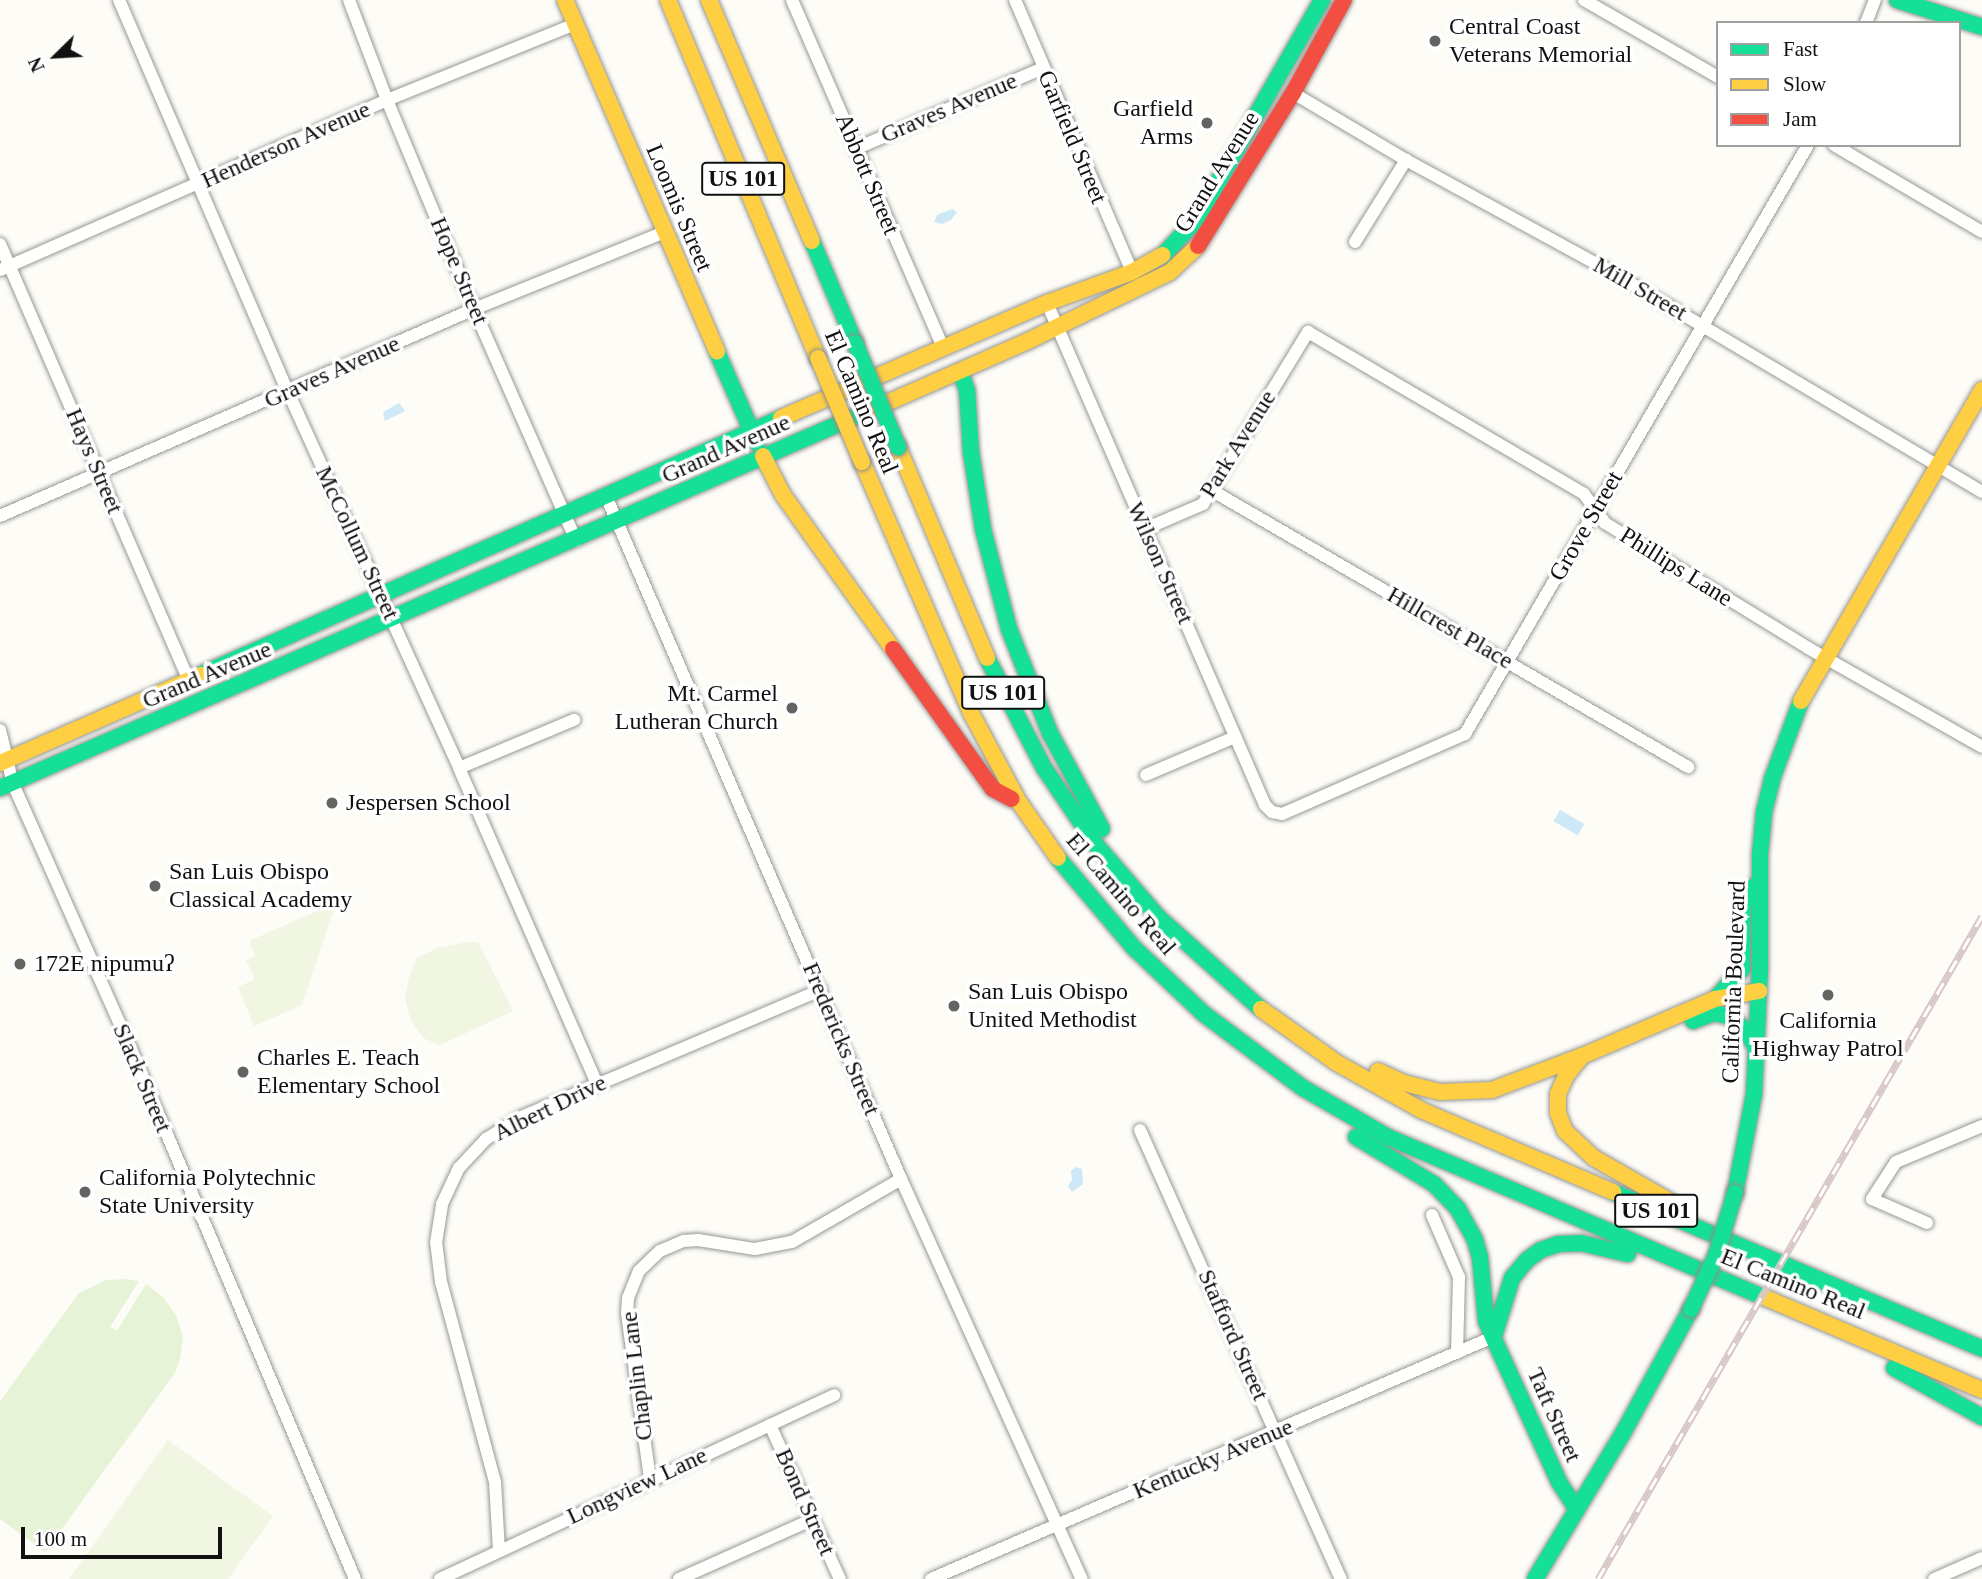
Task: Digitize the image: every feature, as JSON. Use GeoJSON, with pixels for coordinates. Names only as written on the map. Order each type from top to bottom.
{"type":"FeatureCollection","features":[{"type":"Feature","properties":{"kind":"main road","name":"Loomis Street"},"geometry":{"type":"LineString","coordinates":[[565,0],[752,433],[783,495],[993,789],[1019,803]]}},
{"type":"Feature","properties":{"kind":"main road","name":"El Camino Real"},"geometry":{"type":"LineString","coordinates":[[667,0],[959,688],[1019,803],[1050,848],[1095,904],[1157,971],[1204,1014],[1303,1088],[1401,1143],[1982,1390]]}},
{"type":"Feature","properties":{"kind":"main road","name":"El Camino Real"},"geometry":{"type":"LineString","coordinates":[[709,0],[980,644],[1024,734],[1075,817],[1154,912],[1231,986],[1337,1063],[1421,1110],[1981,1349]]}},
{"type":"Feature","properties":{"kind":"main road","name":"Grand Avenue"},"geometry":{"type":"LineString","coordinates":[[3,762],[188,678],[752,433],[943,346],[1047,303],[1132,272],[1162,256],[1196,220],[1272,83],[1322,0]]}},
{"type":"Feature","properties":{"kind":"main road","name":"Grand Avenue"},"geometry":{"type":"LineString","coordinates":[[7,786],[618,523],[1153,282],[1193,253],[1209,232],[1293,93],[1344,0]]}},
{"type":"Feature","properties":{"kind":"main road"},"geometry":{"type":"LineString","coordinates":[[1897,0],[1919,3],[1982,27]]}},
{"type":"Feature","properties":{"kind":"main road"},"geometry":{"type":"LineString","coordinates":[[1272,83],[1293,93]]}},
{"type":"Feature","properties":{"kind":"main road"},"geometry":{"type":"LineString","coordinates":[[943,346],[960,371],[967,390],[971,452],[983,529],[1019,659],[1072,777],[1102,828],[1139,877],[1154,912]]}},
{"type":"Feature","properties":{"kind":"main road","name":"California Boulevard"},"geometry":{"type":"LineString","coordinates":[[1535,1579],[1691,1309],[1716,1255],[1735,1193],[1751,1121],[1759,991],[1764,811],[1772,779],[1800,703],[1982,390]]}},
{"type":"Feature","properties":{"kind":"main road"},"geometry":{"type":"LineString","coordinates":[[1715,999],[1742,969],[1743,908],[1747,894],[1760,881]]}},
{"type":"Feature","properties":{"kind":"main road"},"geometry":{"type":"LineString","coordinates":[[1337,1063],[1369,1067],[1421,1088],[1461,1093],[1508,1086],[1715,999],[1759,991]]}},
{"type":"Feature","properties":{"kind":"main road"},"geometry":{"type":"LineString","coordinates":[[1610,1044],[1632,1046],[1707,1015],[1721,1013],[1739,1022],[1756,1049]]}},
{"type":"Feature","properties":{"kind":"main road"},"geometry":{"type":"LineString","coordinates":[[1582,1056],[1566,1076],[1558,1094],[1558,1113],[1571,1139],[1594,1158],[1693,1214],[1726,1240]]}},
{"type":"Feature","properties":{"kind":"main road","name":"Taft Street"},"geometry":{"type":"LineString","coordinates":[[1303,1088],[1314,1109],[1434,1184],[1458,1209],[1475,1240],[1480,1257],[1486,1321],[1559,1482],[1577,1510]]}},
{"type":"Feature","properties":{"kind":"main road"},"geometry":{"type":"LineString","coordinates":[[1493,1337],[1512,1278],[1527,1259],[1541,1250],[1558,1244],[1581,1243],[1641,1257],[1662,1255]]}},
{"type":"Feature","properties":{"kind":"main road"},"geometry":{"type":"LineString","coordinates":[[1831,1324],[1855,1348],[1982,1417]]}},
{"type":"Feature","properties":{"kind":"street","name":"McCollum Street"},"geometry":{"type":"LineString","coordinates":[[119,0],[288,392],[459,768],[597,1084]]}},
{"type":"Feature","properties":{"kind":"street","name":"Hope Street"},"geometry":{"type":"LineString","coordinates":[[349,0],[387,100],[474,309],[576,540]]}},
{"type":"Feature","properties":{"kind":"street","name":"Abbott Street"},"geometry":{"type":"LineString","coordinates":[[792,0],[943,346]]}},
{"type":"Feature","properties":{"kind":"street","name":"Garfield Street"},"geometry":{"type":"LineString","coordinates":[[1015,0],[1132,272]]}},
{"type":"Feature","properties":{"kind":"street"},"geometry":{"type":"LineString","coordinates":[[1584,0],[1716,76]]}},
{"type":"Feature","properties":{"kind":"street"},"geometry":{"type":"LineString","coordinates":[[1867,21],[1875,0]]}},
{"type":"Feature","properties":{"kind":"street","name":"Henderson Avenue"},"geometry":{"type":"LineString","coordinates":[[5,268],[387,100],[575,24]]}},
{"type":"Feature","properties":{"kind":"street","name":"Graves Avenue"},"geometry":{"type":"LineString","coordinates":[[855,149],[1043,68]]}},
{"type":"Feature","properties":{"kind":"street","name":"Mill Street"},"geometry":{"type":"LineString","coordinates":[[1293,93],[1406,160],[1704,326],[1982,492]]}},
{"type":"Feature","properties":{"kind":"street","name":"Grove Street"},"geometry":{"type":"LineString","coordinates":[[1282,814],[1465,734],[1807,147]]}},
{"type":"Feature","properties":{"kind":"street"},"geometry":{"type":"LineString","coordinates":[[1837,147],[1982,232]]}},
{"type":"Feature","properties":{"kind":"street"},"geometry":{"type":"LineString","coordinates":[[1355,242],[1406,160]]}},
{"type":"Feature","properties":{"kind":"street","name":"Graves Avenue"},"geometry":{"type":"LineString","coordinates":[[0,516],[474,309],[665,232]]}},
{"type":"Feature","properties":{"kind":"street","name":"Hays Street"},"geometry":{"type":"LineString","coordinates":[[0,244],[5,268],[100,473],[188,678]]}},
{"type":"Feature","properties":{"kind":"street","name":"Wilson Street"},"geometry":{"type":"LineString","coordinates":[[1047,303],[1265,805],[1272,812],[1282,814]]}},
{"type":"Feature","properties":{"kind":"street","name":"Phillips Lane"},"geometry":{"type":"LineString","coordinates":[[1308,332],[1584,494],[1605,523],[1982,747]]}},
{"type":"Feature","properties":{"kind":"street","name":"Park Avenue"},"geometry":{"type":"LineString","coordinates":[[1145,529],[1203,504],[1308,332]]}},
{"type":"Feature","properties":{"kind":"street","name":"Hillcrest Place"},"geometry":{"type":"LineString","coordinates":[[1211,490],[1688,767]]}},
{"type":"Feature","properties":{"kind":"street","name":"Fredericks Street"},"geometry":{"type":"LineString","coordinates":[[606,496],[901,1179],[1082,1579]]}},
{"type":"Feature","properties":{"kind":"street"},"geometry":{"type":"LineString","coordinates":[[459,768],[575,720]]}},
{"type":"Feature","properties":{"kind":"street","name":"Slack Street"},"geometry":{"type":"LineString","coordinates":[[0,730],[7,786],[132,1054],[355,1579]]}},
{"type":"Feature","properties":{"kind":"street"},"geometry":{"type":"LineString","coordinates":[[1146,775],[1235,737]]}},
{"type":"Feature","properties":{"kind":"street","name":"Albert Drive"},"geometry":{"type":"LineString","coordinates":[[499,1551],[495,1482],[442,1282],[436,1243],[442,1204],[459,1168],[486,1139],[519,1118],[821,990]]}},
{"type":"Feature","properties":{"kind":"street"},"geometry":{"type":"LineString","coordinates":[[1927,1223],[1872,1199],[1896,1162],[1982,1126]]}},
{"type":"Feature","properties":{"kind":"street","name":"Stafford Street"},"geometry":{"type":"LineString","coordinates":[[1140,1130],[1342,1579]]}},
{"type":"Feature","properties":{"kind":"street","name":"Chaplin Lane"},"geometry":{"type":"LineString","coordinates":[[650,1479],[627,1313],[632,1284],[639,1271],[660,1251],[684,1241],[698,1240],[755,1249],[792,1242],[901,1179]]}},
{"type":"Feature","properties":{"kind":"street"},"geometry":{"type":"LineString","coordinates":[[1432,1215],[1459,1277],[1457,1353]]}},
{"type":"Feature","properties":{"kind":"street","name":"Kentucky Avenue"},"geometry":{"type":"LineString","coordinates":[[931,1579],[1493,1337]]}},
{"type":"Feature","properties":{"kind":"street","name":"Longview Lane"},"geometry":{"type":"LineString","coordinates":[[440,1579],[834,1395]]}},
{"type":"Feature","properties":{"kind":"street","name":"Bond Street"},"geometry":{"type":"LineString","coordinates":[[770,1425],[840,1579]]}},
{"type":"Feature","properties":{"kind":"street"},"geometry":{"type":"LineString","coordinates":[[679,1579],[813,1519]]}},
{"type":"Feature","properties":{"kind":"street"},"geometry":{"type":"LineString","coordinates":[[1934,1579],[1982,1558]]}},
{"type":"Feature","properties":{"kind":"green space"},"geometry":{"type":"Polygon","coordinates":[[[336,903],[302,1005],[254,1026],[238,987],[255,979],[246,960],[255,956],[249,941],[336,903]]]}},
{"type":"Feature","properties":{"kind":"green space"},"geometry":{"type":"Polygon","coordinates":[[[478,942],[513,1011],[440,1045],[423,1038],[411,1021],[405,999],[409,977],[417,958],[437,948],[478,942]]]}},
{"type":"Feature","properties":{"kind":"green space"},"geometry":{"type":"Polygon","coordinates":[[[106,1280],[139,1281],[110,1327],[117,1331],[146,1284],[163,1297],[176,1315],[183,1337],[180,1359],[175,1373],[45,1552],[0,1519],[0,1401],[79,1293],[106,1280]]]}},
{"type":"Feature","properties":{"kind":"green space"},"geometry":{"type":"Polygon","coordinates":[[[168,1440],[273,1516],[228,1579],[69,1579],[168,1440]]]}},
{"type":"Feature","properties":{"kind":"water"},"geometry":{"type":"Polygon","coordinates":[[[952,209],[957,212],[951,220],[942,224],[934,222],[937,215],[952,209]]]}},
{"type":"Feature","properties":{"kind":"water"},"geometry":{"type":"Polygon","coordinates":[[[399,403],[405,411],[385,421],[383,412],[399,403]]]}},
{"type":"Feature","properties":{"kind":"water"},"geometry":{"type":"Polygon","coordinates":[[[1560,810],[1584,824],[1578,835],[1554,821],[1560,810]]]}},
{"type":"Feature","properties":{"kind":"water"},"geometry":{"type":"Polygon","coordinates":[[[1076,1167],[1082,1169],[1083,1184],[1072,1192],[1068,1186],[1072,1180],[1071,1171],[1076,1167]]]}},
{"type":"Feature","properties":{"kind":"railway"},"geometry":{"type":"LineString","coordinates":[[1598,1579],[1982,916]]}},
{"type":"Feature","properties":{"kind":"traffic: fast"},"geometry":{"type":"LineString","coordinates":[[1163,255],[1196,220],[1322,0]]}},
{"type":"Feature","properties":{"kind":"traffic: fast"},"geometry":{"type":"LineString","coordinates":[[1897,0],[1982,27]]}},
{"type":"Feature","properties":{"kind":"traffic: fast"},"geometry":{"type":"LineString","coordinates":[[812,241],[855,343]]}},
{"type":"Feature","properties":{"kind":"traffic: fast"},"geometry":{"type":"LineString","coordinates":[[855,343],[898,447]]}},
{"type":"Feature","properties":{"kind":"traffic: fast"},"geometry":{"type":"LineString","coordinates":[[717,352],[757,443]]}},
{"type":"Feature","properties":{"kind":"traffic: fast"},"geometry":{"type":"LineString","coordinates":[[960,371],[967,390],[971,452],[983,529],[1009,629],[1050,733],[1102,829]]}},
{"type":"Feature","properties":{"kind":"traffic: fast"},"geometry":{"type":"LineString","coordinates":[[0,788],[873,409]]}},
{"type":"Feature","properties":{"kind":"traffic: fast"},"geometry":{"type":"LineString","coordinates":[[200,675],[781,418]]}},
{"type":"Feature","properties":{"kind":"traffic: fast"},"geometry":{"type":"LineString","coordinates":[[987,658],[1044,768],[1097,846],[1158,917],[1261,1009]]}},
{"type":"Feature","properties":{"kind":"traffic: fast"},"geometry":{"type":"LineString","coordinates":[[1735,1193],[1754,1094],[1760,969],[1760,855],[1764,812],[1772,779],[1801,701]]}},
{"type":"Feature","properties":{"kind":"traffic: fast"},"geometry":{"type":"LineString","coordinates":[[1058,858],[1134,948],[1204,1014],[1303,1088],[1388,1137],[1766,1298]]}},
{"type":"Feature","properties":{"kind":"traffic: fast"},"geometry":{"type":"LineString","coordinates":[[1715,999],[1742,969],[1743,908],[1747,894],[1760,881]]}},
{"type":"Feature","properties":{"kind":"traffic: fast"},"geometry":{"type":"LineString","coordinates":[[1693,1021],[1714,1013],[1731,1017],[1748,1033],[1756,1049]]}},
{"type":"Feature","properties":{"kind":"traffic: fast"},"geometry":{"type":"LineString","coordinates":[[1356,1137],[1434,1184],[1458,1209],[1475,1240],[1480,1257],[1486,1321],[1493,1337]]}},
{"type":"Feature","properties":{"kind":"traffic: fast"},"geometry":{"type":"LineString","coordinates":[[1613,1192],[1982,1349]]}},
{"type":"Feature","properties":{"kind":"traffic: fast"},"geometry":{"type":"LineString","coordinates":[[1691,1309],[1716,1255],[1735,1193]]}},
{"type":"Feature","properties":{"kind":"traffic: fast"},"geometry":{"type":"LineString","coordinates":[[1495,1333],[1512,1278],[1527,1260],[1541,1250],[1558,1244],[1581,1243],[1628,1254]]}},
{"type":"Feature","properties":{"kind":"traffic: fast"},"geometry":{"type":"LineString","coordinates":[[1535,1579],[1623,1433],[1691,1309]]}},
{"type":"Feature","properties":{"kind":"traffic: fast"},"geometry":{"type":"LineString","coordinates":[[1493,1337],[1559,1482],[1577,1510]]}},
{"type":"Feature","properties":{"kind":"traffic: fast"},"geometry":{"type":"LineString","coordinates":[[1894,1368],[1982,1417]]}},
{"type":"Feature","properties":{"kind":"traffic: slow"},"geometry":{"type":"LineString","coordinates":[[565,0],[717,352]]}},
{"type":"Feature","properties":{"kind":"traffic: slow"},"geometry":{"type":"LineString","coordinates":[[668,0],[818,358]]}},
{"type":"Feature","properties":{"kind":"traffic: slow"},"geometry":{"type":"LineString","coordinates":[[709,0],[812,241]]}},
{"type":"Feature","properties":{"kind":"traffic: slow"},"geometry":{"type":"LineString","coordinates":[[873,409],[1028,341],[1170,272],[1198,246]]}},
{"type":"Feature","properties":{"kind":"traffic: slow"},"geometry":{"type":"LineString","coordinates":[[781,418],[1047,303],[1132,272],[1163,255]]}},
{"type":"Feature","properties":{"kind":"traffic: slow"},"geometry":{"type":"LineString","coordinates":[[818,358],[862,462]]}},
{"type":"Feature","properties":{"kind":"traffic: slow"},"geometry":{"type":"LineString","coordinates":[[1801,701],[1982,390]]}},
{"type":"Feature","properties":{"kind":"traffic: slow"},"geometry":{"type":"LineString","coordinates":[[898,447],[987,658]]}},
{"type":"Feature","properties":{"kind":"traffic: slow"},"geometry":{"type":"LineString","coordinates":[[763,456],[783,495],[893,649]]}},
{"type":"Feature","properties":{"kind":"traffic: slow"},"geometry":{"type":"LineString","coordinates":[[862,462],[971,713],[1019,802],[1058,858]]}},
{"type":"Feature","properties":{"kind":"traffic: slow"},"geometry":{"type":"LineString","coordinates":[[0,763],[200,675]]}},
{"type":"Feature","properties":{"kind":"traffic: slow"},"geometry":{"type":"LineString","coordinates":[[1378,1071],[1404,1083],[1440,1092],[1492,1090],[1582,1056],[1715,999],[1759,991]]}},
{"type":"Feature","properties":{"kind":"traffic: slow"},"geometry":{"type":"LineString","coordinates":[[1261,1009],[1337,1063],[1421,1110],[1613,1192]]}},
{"type":"Feature","properties":{"kind":"traffic: slow"},"geometry":{"type":"LineString","coordinates":[[1582,1056],[1566,1076],[1558,1094],[1558,1113],[1565,1131],[1594,1158],[1671,1202]]}},
{"type":"Feature","properties":{"kind":"traffic: slow"},"geometry":{"type":"LineString","coordinates":[[1766,1298],[1982,1390]]}},
{"type":"Feature","properties":{"kind":"traffic: jam"},"geometry":{"type":"LineString","coordinates":[[1198,246],[1293,93],[1344,0]]}},
{"type":"Feature","properties":{"kind":"traffic: jam"},"geometry":{"type":"LineString","coordinates":[[893,649],[993,789],[1012,799]]}},
{"type":"Feature","properties":{"kind":"place","name":"Central Coast Veterans Memorial"},"geometry":{"type":"Point","coordinates":[1435,41]}},
{"type":"Feature","properties":{"kind":"place","name":"Garfield Arms"},"geometry":{"type":"Point","coordinates":[1207,123]}},
{"type":"Feature","properties":{"kind":"place","name":"Mt. Carmel Lutheran Church"},"geometry":{"type":"Point","coordinates":[792,708]}},
{"type":"Feature","properties":{"kind":"place","name":"Jespersen School"},"geometry":{"type":"Point","coordinates":[332,803]}},
{"type":"Feature","properties":{"kind":"place","name":"San Luis Obispo Classical Academy"},"geometry":{"type":"Point","coordinates":[155,886]}},
{"type":"Feature","properties":{"kind":"place","name":"172E nipumuʔ"},"geometry":{"type":"Point","coordinates":[20,964]}},
{"type":"Feature","properties":{"kind":"place","name":"California Highway Patrol"},"geometry":{"type":"Point","coordinates":[1828,995]}},
{"type":"Feature","properties":{"kind":"place","name":"San Luis Obispo United Methodist"},"geometry":{"type":"Point","coordinates":[954,1006]}},
{"type":"Feature","properties":{"kind":"place","name":"Charles E. Teach Elementary School"},"geometry":{"type":"Point","coordinates":[243,1072]}},
{"type":"Feature","properties":{"kind":"place","name":"California Polytechnic State University"},"geometry":{"type":"Point","coordinates":[85,1192]}}]}
